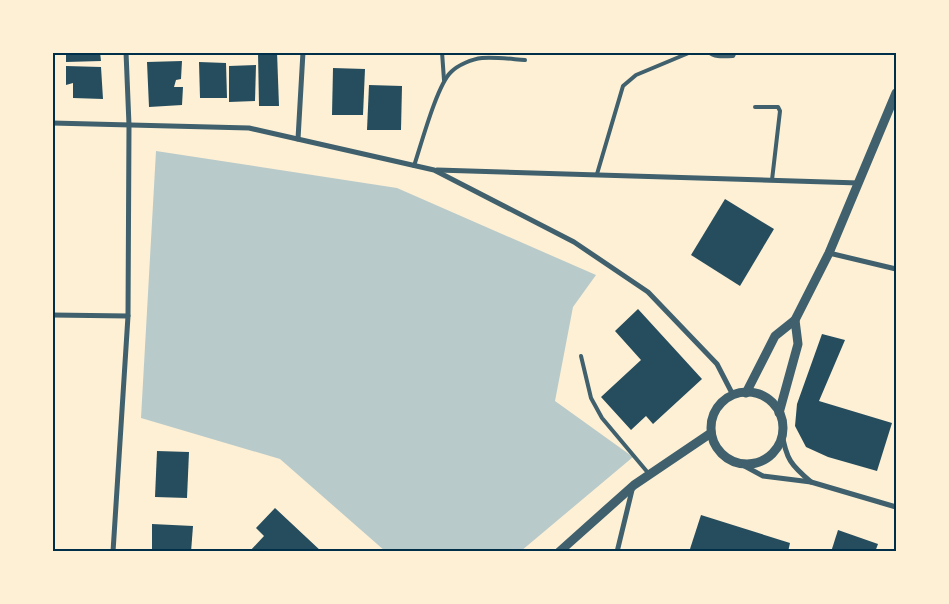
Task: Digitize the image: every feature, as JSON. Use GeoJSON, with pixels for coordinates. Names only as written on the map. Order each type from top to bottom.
{"type":"FeatureCollection","features":[{"type":"Feature","properties":{"kind":"street"},"geometry":{"type":"LineString","coordinates":[[113,552],[128,316],[129,125],[126,52]]}},
{"type":"Feature","properties":{"kind":"street"},"geometry":{"type":"LineString","coordinates":[[298,139],[303,52]]}},
{"type":"Feature","properties":{"kind":"street"},"geometry":{"type":"LineString","coordinates":[[746,392],[775,336],[795,320],[829,252],[896,93]]}},
{"type":"Feature","properties":{"kind":"street"},"geometry":{"type":"LineString","coordinates":[[52,123],[249,128],[434,170],[859,182]]}},
{"type":"Feature","properties":{"kind":"street"},"geometry":{"type":"LineString","coordinates":[[434,170],[574,242],[648,292],[717,364],[733,395]]}},
{"type":"Feature","properties":{"kind":"street"},"geometry":{"type":"LineString","coordinates":[[829,252],[896,269]]}},
{"type":"Feature","properties":{"kind":"street"},"geometry":{"type":"LineString","coordinates":[[52,315],[128,316]]}},
{"type":"Feature","properties":{"kind":"street"},"geometry":{"type":"LineString","coordinates":[[779,413],[798,344],[795,320]]}},
{"type":"Feature","properties":{"kind":"street"},"geometry":{"type":"LineString","coordinates":[[811,482],[794,468],[785,452],[782,423],[779,413],[773,404],[765,398],[746,392],[733,395],[723,401],[716,410],[712,421],[711,433],[714,444],[720,453],[729,459],[763,476],[811,482],[896,507]]}},
{"type":"Feature","properties":{"kind":"street"},"geometry":{"type":"LineString","coordinates":[[559,552],[634,485],[711,433]]}},
{"type":"Feature","properties":{"kind":"street"},"geometry":{"type":"LineString","coordinates":[[739,463],[750,464],[762,461],[772,454],[779,444],[782,433]]}},
{"type":"Feature","properties":{"kind":"street"},"geometry":{"type":"LineString","coordinates":[[618,552],[634,485]]}},
{"type":"Feature","properties":{"kind":"lane"},"geometry":{"type":"LineString","coordinates":[[442,52],[444,80]]}},
{"type":"Feature","properties":{"kind":"lane"},"geometry":{"type":"LineString","coordinates":[[597,174],[623,86],[636,74],[691,52]]}},
{"type":"Feature","properties":{"kind":"lane"},"geometry":{"type":"LineString","coordinates":[[709,52],[711,55],[723,57],[733,56],[735,52]]}},
{"type":"Feature","properties":{"kind":"lane"},"geometry":{"type":"LineString","coordinates":[[414,166],[444,80],[451,71],[467,62],[481,58],[525,60]]}},
{"type":"Feature","properties":{"kind":"lane"},"geometry":{"type":"LineString","coordinates":[[755,107],[778,107],[780,111],[772,180]]}},
{"type":"Feature","properties":{"kind":"lane"},"geometry":{"type":"LineString","coordinates":[[582,356],[591,398],[602,418],[649,474]]}},
{"type":"Feature","properties":{"kind":"shaded area"},"geometry":{"type":"Polygon","coordinates":[[[156,151],[397,188],[596,275],[573,307],[555,401],[633,457],[521,551],[385,551],[280,459],[141,418],[156,151]]]}},
{"type":"Feature","properties":{"kind":"building"},"geometry":{"type":"Polygon","coordinates":[[[66,52],[100,52],[101,61],[66,62],[66,52]]]}},
{"type":"Feature","properties":{"kind":"building"},"geometry":{"type":"Polygon","coordinates":[[[146,52],[168,52],[168,54],[146,54],[146,52]]]}},
{"type":"Feature","properties":{"kind":"building"},"geometry":{"type":"Polygon","coordinates":[[[258,52],[277,52],[279,106],[259,106],[258,52]]]}},
{"type":"Feature","properties":{"kind":"building"},"geometry":{"type":"Polygon","coordinates":[[[182,61],[181,79],[176,80],[174,87],[183,87],[182,105],[149,107],[147,62],[182,61]]]}},
{"type":"Feature","properties":{"kind":"building"},"geometry":{"type":"Polygon","coordinates":[[[199,62],[226,63],[227,98],[200,98],[199,62]]]}},
{"type":"Feature","properties":{"kind":"building"},"geometry":{"type":"Polygon","coordinates":[[[256,65],[255,101],[229,102],[229,66],[256,65]]]}},
{"type":"Feature","properties":{"kind":"building"},"geometry":{"type":"Polygon","coordinates":[[[66,66],[101,67],[103,99],[73,98],[73,83],[66,85],[66,66]]]}},
{"type":"Feature","properties":{"kind":"building"},"geometry":{"type":"Polygon","coordinates":[[[333,68],[365,69],[363,115],[332,115],[333,68]]]}},
{"type":"Feature","properties":{"kind":"building"},"geometry":{"type":"Polygon","coordinates":[[[369,85],[402,86],[401,130],[367,130],[369,85]]]}},
{"type":"Feature","properties":{"kind":"building"},"geometry":{"type":"Polygon","coordinates":[[[725,199],[774,229],[740,286],[691,255],[725,199]]]}},
{"type":"Feature","properties":{"kind":"building"},"geometry":{"type":"Polygon","coordinates":[[[638,309],[702,379],[653,424],[646,416],[631,430],[601,397],[641,360],[615,331],[638,309]]]}},
{"type":"Feature","properties":{"kind":"building"},"geometry":{"type":"Polygon","coordinates":[[[822,334],[845,340],[819,401],[892,423],[877,471],[828,457],[806,447],[795,426],[797,404],[822,334]]]}},
{"type":"Feature","properties":{"kind":"building"},"geometry":{"type":"Polygon","coordinates":[[[157,451],[189,452],[187,498],[155,497],[157,451]]]}},
{"type":"Feature","properties":{"kind":"building"},"geometry":{"type":"Polygon","coordinates":[[[275,508],[322,552],[249,552],[264,536],[256,528],[275,508]]]}},
{"type":"Feature","properties":{"kind":"building"},"geometry":{"type":"Polygon","coordinates":[[[701,515],[790,543],[788,552],[689,552],[701,515]]]}},
{"type":"Feature","properties":{"kind":"building"},"geometry":{"type":"Polygon","coordinates":[[[152,524],[193,526],[191,552],[152,552],[152,524]]]}},
{"type":"Feature","properties":{"kind":"building"},"geometry":{"type":"Polygon","coordinates":[[[838,530],[878,544],[875,552],[831,552],[838,530]]]}}]}
